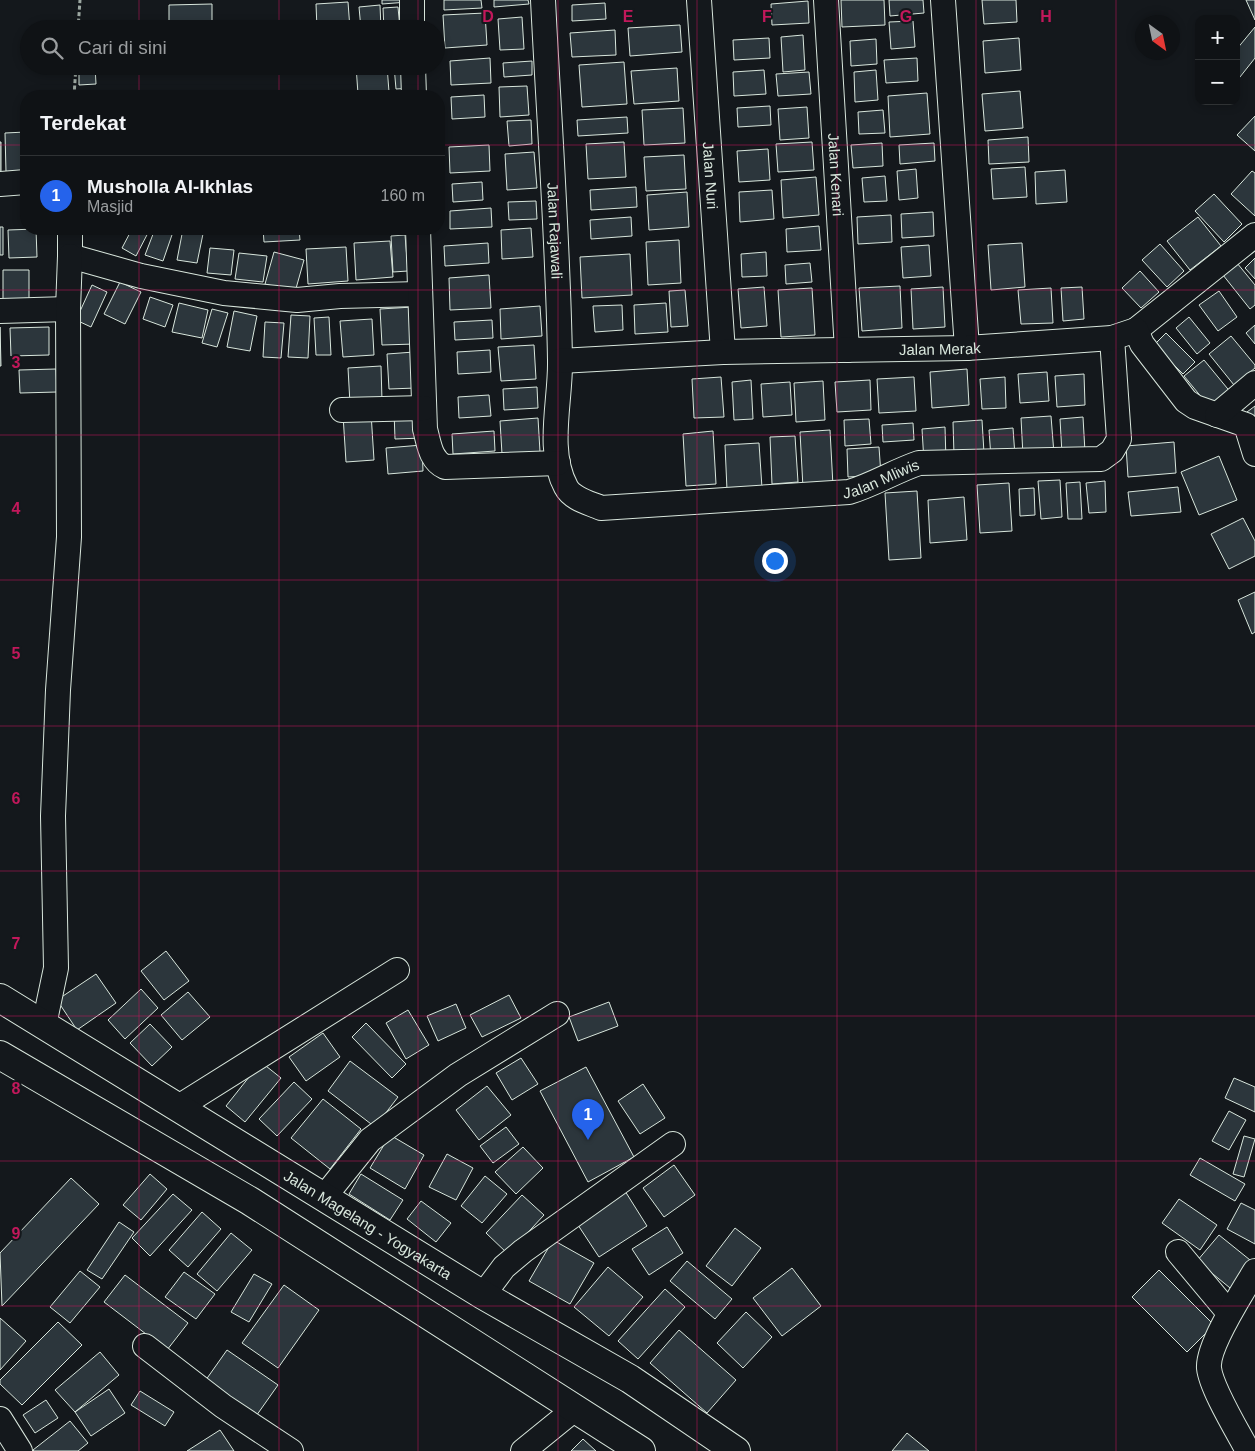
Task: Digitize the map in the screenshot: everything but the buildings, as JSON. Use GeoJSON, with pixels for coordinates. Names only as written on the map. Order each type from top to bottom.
{"type":"FeatureCollection","features":[{"type":"Feature","properties":{"kind":"highway","name":"Jalan Magelang - Yogyakarta"},"geometry":{"type":"LineString","coordinates":[[0,998],[177,1108],[325,1196],[483,1295],[630,1379],[736,1451]]}},
{"type":"Feature","properties":{"kind":"highway"},"geometry":{"type":"LineString","coordinates":[[0,1055],[250,1201],[641,1451]]}},
{"type":"Feature","properties":{"kind":"street"},"geometry":{"type":"LineString","coordinates":[[412,0],[412,20]]}},
{"type":"Feature","properties":{"kind":"street","name":"Jalan Rajawali"},"geometry":{"type":"LineString","coordinates":[[543,0],[560,361],[556,442],[558,463]]}},
{"type":"Feature","properties":{"kind":"street","name":"Jalan Nuri"},"geometry":{"type":"LineString","coordinates":[[699,0],[723,352]]}},
{"type":"Feature","properties":{"kind":"street","name":"Jalan Kenari"},"geometry":{"type":"LineString","coordinates":[[826,0],[848,350]]}},
{"type":"Feature","properties":{"kind":"street"},"geometry":{"type":"LineString","coordinates":[[944,0],[967,348]]}},
{"type":"Feature","properties":{"kind":"street"},"geometry":{"type":"LineString","coordinates":[[413,75],[414,90]]}},
{"type":"Feature","properties":{"kind":"street"},"geometry":{"type":"LineString","coordinates":[[0,184],[20,182]]}},
{"type":"Feature","properties":{"kind":"street"},"geometry":{"type":"LineString","coordinates":[[44,1025],[56,968],[53,816],[58,690],[69,537],[68,309],[70,235]]}},
{"type":"Feature","properties":{"kind":"street"},"geometry":{"type":"LineString","coordinates":[[418,235],[425,429],[433,458],[438,464],[445,467],[558,463]]}},
{"type":"Feature","properties":{"kind":"street"},"geometry":{"type":"LineString","coordinates":[[1255,235],[1136,330],[1142,344],[1186,401],[1195,407],[1246,425],[1255,454]]}},
{"type":"Feature","properties":{"kind":"street"},"geometry":{"type":"LineString","coordinates":[[70,256],[141,276],[224,293],[297,300],[340,296],[419,294]]}},
{"type":"Feature","properties":{"kind":"street"},"geometry":{"type":"LineString","coordinates":[[0,310],[68,309]]}},
{"type":"Feature","properties":{"kind":"street","name":"Jalan Merak"},"geometry":{"type":"LineString","coordinates":[[560,361],[723,352],[967,348],[1112,338],[1136,330]]}},
{"type":"Feature","properties":{"kind":"street","name":"Jalan Mliwis"},"geometry":{"type":"LineString","coordinates":[[558,463],[566,487],[572,495],[601,508],[849,492],[864,488],[899,470],[919,463],[1101,459],[1112,451],[1119,439],[1112,338]]}},
{"type":"Feature","properties":{"kind":"street"},"geometry":{"type":"LineString","coordinates":[[1217,415],[1255,383]]}},
{"type":"Feature","properties":{"kind":"street"},"geometry":{"type":"LineString","coordinates":[[342,410],[424,408]]}},
{"type":"Feature","properties":{"kind":"street"},"geometry":{"type":"LineString","coordinates":[[177,1108],[396,970]]}},
{"type":"Feature","properties":{"kind":"street"},"geometry":{"type":"LineString","coordinates":[[325,1196],[370,1140],[458,1075],[557,1014]]}},
{"type":"Feature","properties":{"kind":"street"},"geometry":{"type":"LineString","coordinates":[[483,1295],[504,1267],[523,1251],[673,1144]]}},
{"type":"Feature","properties":{"kind":"street"},"geometry":{"type":"LineString","coordinates":[[1178,1252],[1229,1314]]}},
{"type":"Feature","properties":{"kind":"street"},"geometry":{"type":"LineString","coordinates":[[1248,1451],[1228,1414],[1209,1367],[1211,1356],[1229,1314],[1255,1271]]}},
{"type":"Feature","properties":{"kind":"street"},"geometry":{"type":"LineString","coordinates":[[145,1346],[223,1406],[291,1451]]}},
{"type":"Feature","properties":{"kind":"street"},"geometry":{"type":"LineString","coordinates":[[523,1451],[576,1408]]}},
{"type":"Feature","properties":{"kind":"street"},"geometry":{"type":"LineString","coordinates":[[0,1419],[20,1451]]}},
{"type":"Feature","properties":{"kind":"path"},"geometry":{"type":"LineString","coordinates":[[79,20],[80,0]]}},
{"type":"Feature","properties":{"kind":"path"},"geometry":{"type":"LineString","coordinates":[[74,90],[75,75]]}},
{"type":"Feature","properties":{"kind":"place","name":"Musholla Al-Ikhlas"},"geometry":{"type":"Point","coordinates":[588,1140]}}]}
